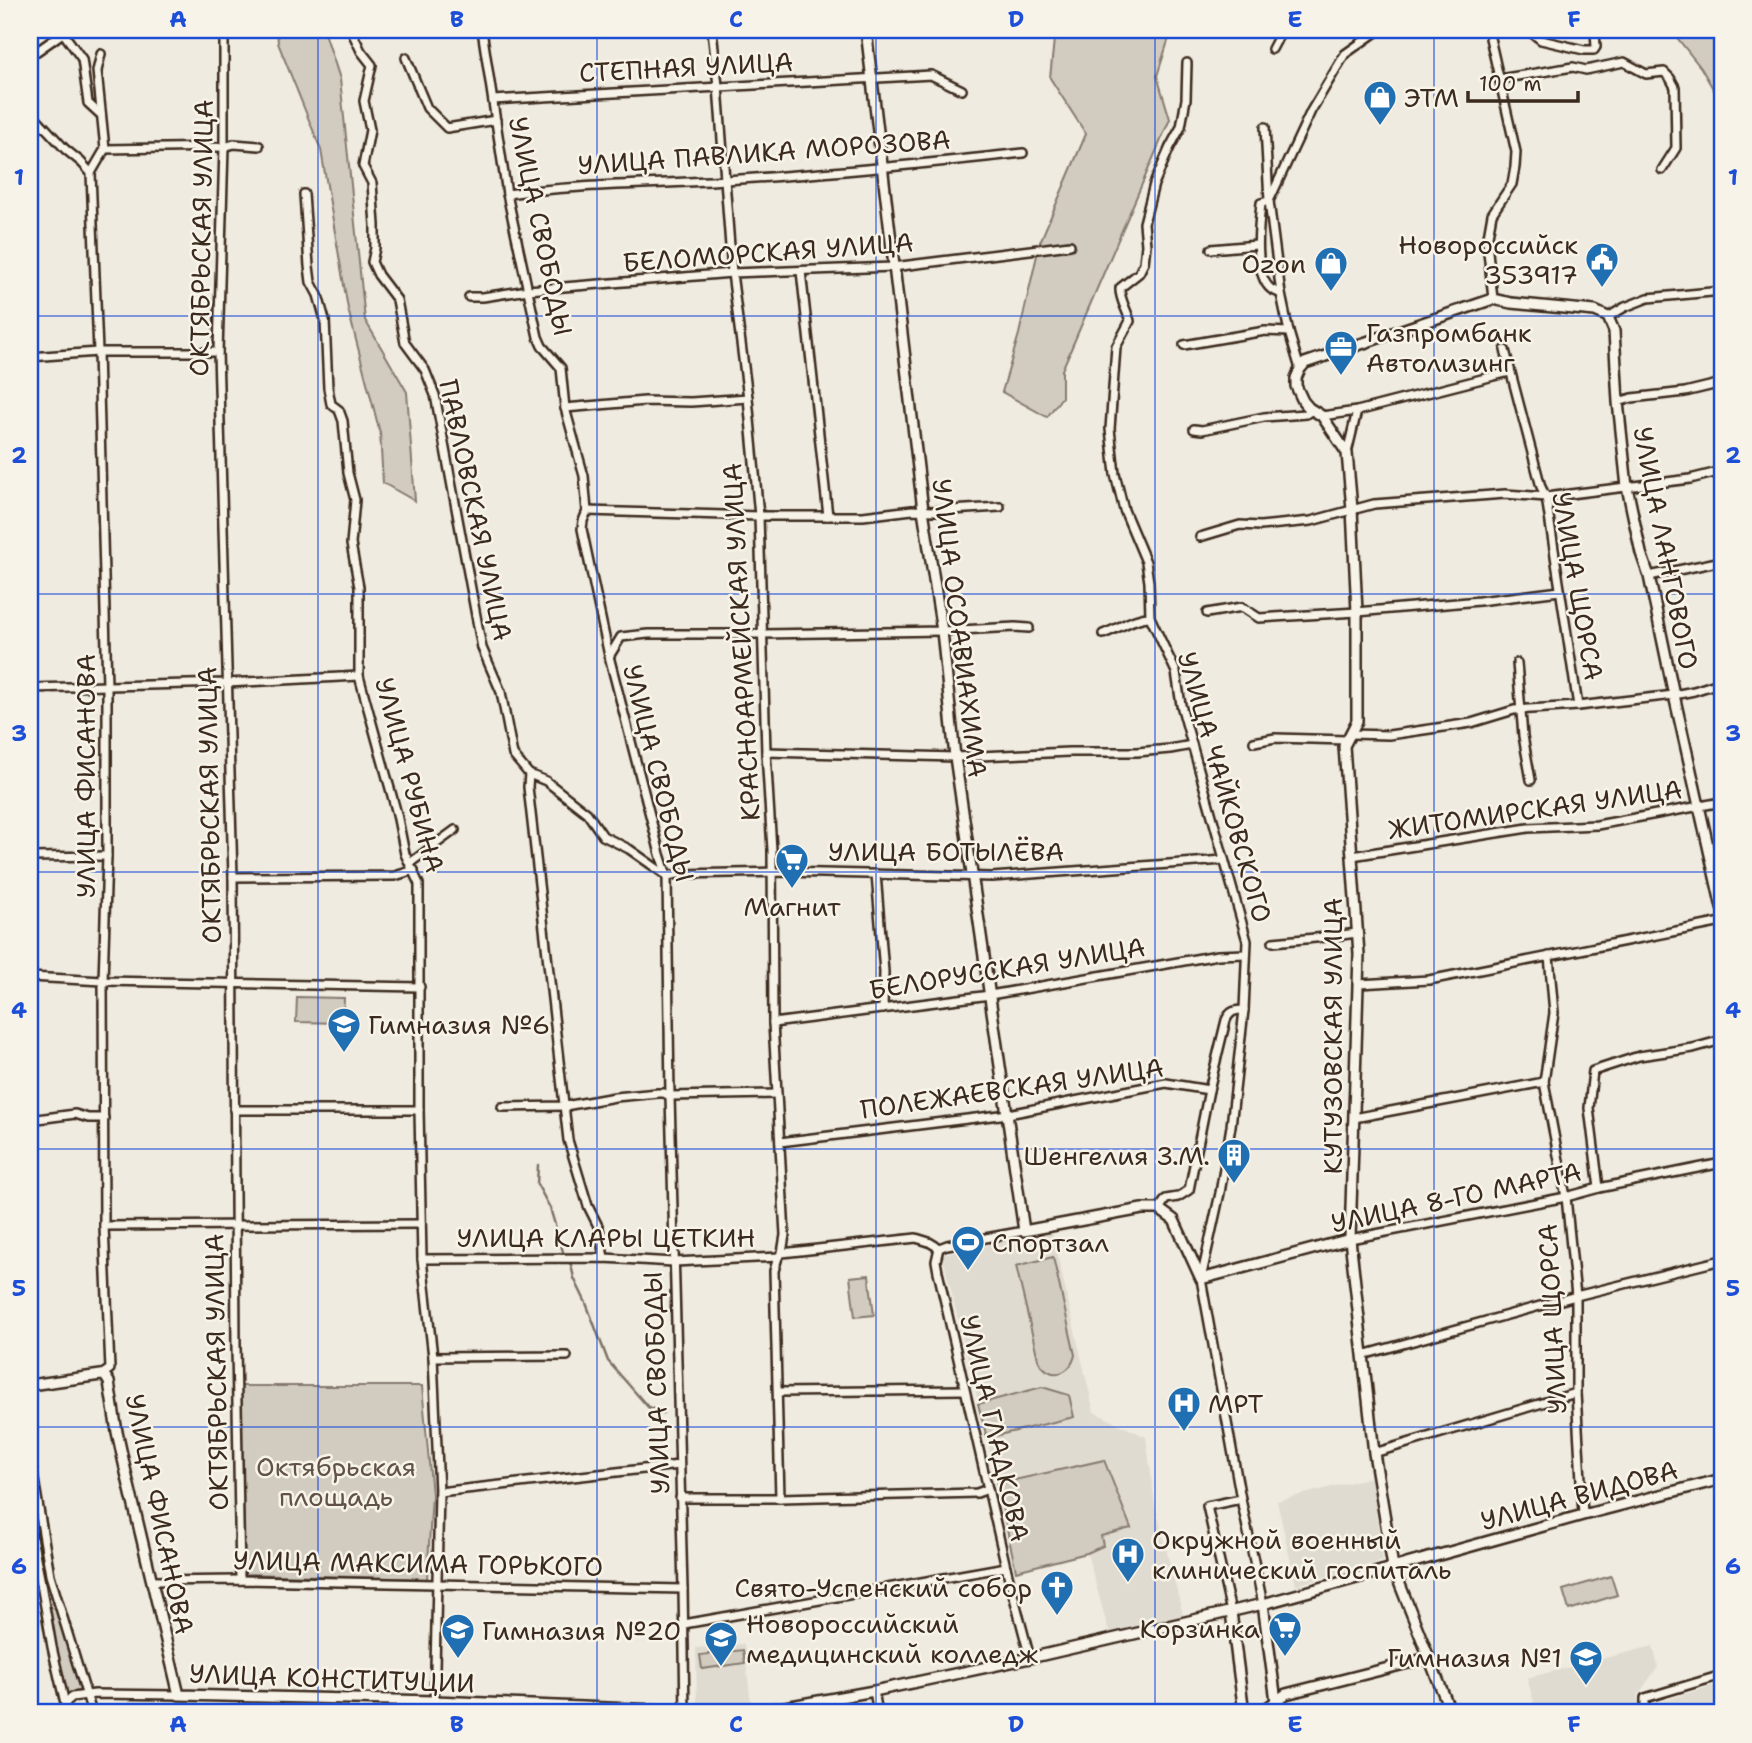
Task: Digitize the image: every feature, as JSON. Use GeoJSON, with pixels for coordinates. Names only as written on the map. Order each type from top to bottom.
{"type":"FeatureCollection","features":[{"type":"Feature","properties":{"kind":"street","name":"ОКТЯБРЬСКАЯ УЛИЦА"},"geometry":{"type":"LineString","coordinates":[[224,30],[224,147],[218,352],[233,877],[240,1580]]}},
{"type":"Feature","properties":{"kind":"street","name":"ПАВЛОВСКАЯ УЛИЦА"},"geometry":{"type":"LineString","coordinates":[[351,30],[361,51],[372,65],[364,101],[370,130],[363,166],[372,183],[375,225],[372,262],[378,275],[397,300],[405,343],[425,370],[436,395],[482,648],[501,692],[513,755],[529,775],[528,787],[568,1140],[588,1206],[599,1228],[604,1258]]}},
{"type":"Feature","properties":{"kind":"street","name":"УЛИЦА СВОБОДЫ"},"geometry":{"type":"LineString","coordinates":[[482,30],[507,194],[538,337],[542,346],[561,368],[565,408],[584,475],[587,511],[582,529],[609,656],[667,876],[679,1465],[688,1713]]}},
{"type":"Feature","properties":{"kind":"street","name":"КРАСНОАРМЕЙСКАЯ УЛИЦА"},"geometry":{"type":"LineString","coordinates":[[712,30],[732,273],[759,516],[772,872],[773,1023],[785,1235],[774,1271],[780,1498]]}},
{"type":"Feature","properties":{"kind":"street","name":"УЛИЦА ОСОАВИАХИМА"},"geometry":{"type":"LineString","coordinates":[[866,30],[923,510],[942,631],[955,757],[1024,1231]]}},
{"type":"Feature","properties":{"kind":"street"},"geometry":{"type":"LineString","coordinates":[[1272,50],[1282,30]]}},
{"type":"Feature","properties":{"kind":"street"},"geometry":{"type":"LineString","coordinates":[[1281,294],[1271,289],[1264,280],[1257,244],[1261,204],[1269,201],[1311,111],[1345,54],[1379,30]]}},
{"type":"Feature","properties":{"kind":"street"},"geometry":{"type":"LineString","coordinates":[[1491,30],[1490,38],[1516,152],[1516,167],[1511,184],[1492,214],[1487,242],[1493,299]]}},
{"type":"Feature","properties":{"kind":"street"},"geometry":{"type":"LineString","coordinates":[[1528,30],[1541,40],[1594,50],[1595,30]]}},
{"type":"Feature","properties":{"kind":"street"},"geometry":{"type":"LineString","coordinates":[[33,54],[65,32],[82,59],[88,103],[101,115]]}},
{"type":"Feature","properties":{"kind":"street"},"geometry":{"type":"LineString","coordinates":[[30,111],[91,173],[106,149],[97,71],[101,54]]}},
{"type":"Feature","properties":{"kind":"street"},"geometry":{"type":"LineString","coordinates":[[406,58],[427,108],[447,128],[496,120]]}},
{"type":"Feature","properties":{"kind":"street"},"geometry":{"type":"LineString","coordinates":[[1499,79],[1573,67],[1586,70],[1624,62],[1646,74],[1664,72],[1675,87],[1676,148],[1662,170]]}},
{"type":"Feature","properties":{"kind":"street","name":"УЛИЦА ЧАЙКОВСКОГО"},"geometry":{"type":"LineString","coordinates":[[1187,63],[1188,78],[1181,127],[1154,184],[1144,223],[1144,263],[1139,273],[1120,288],[1119,295],[1130,321],[1116,347],[1110,429],[1115,474],[1124,510],[1146,562],[1150,617],[1176,672],[1181,705],[1247,941],[1244,1010],[1229,1140],[1201,1279],[1239,1490],[1263,1604],[1276,1700]]}},
{"type":"Feature","properties":{"kind":"street","name":"СТЕПНАЯ УЛИЦА"},"geometry":{"type":"LineString","coordinates":[[493,100],[931,75],[962,90]]}},
{"type":"Feature","properties":{"kind":"street"},"geometry":{"type":"LineString","coordinates":[[1265,127],[1269,201],[1281,294],[1300,369]]}},
{"type":"Feature","properties":{"kind":"street"},"geometry":{"type":"LineString","coordinates":[[106,149],[224,147],[234,144],[259,146]]}},
{"type":"Feature","properties":{"kind":"street","name":"УЛИЦА ПАВЛИКА МОРОЗОВА"},"geometry":{"type":"LineString","coordinates":[[507,194],[561,187],[724,180],[882,169],[1023,153]]}},
{"type":"Feature","properties":{"kind":"street","name":"УЛИЦА ФИСАНОВА"},"geometry":{"type":"LineString","coordinates":[[91,173],[107,686],[107,856],[103,981],[104,1226],[110,1368],[101,1375]]}},
{"type":"Feature","properties":{"kind":"street","name":"УЛИЦА РУБИНА"},"geometry":{"type":"LineString","coordinates":[[304,194],[311,282],[325,320],[328,388],[331,404],[339,410],[343,421],[348,473],[355,500],[351,544],[359,587],[359,676],[397,814],[405,854],[419,884],[422,1259],[433,1356],[439,1492],[434,1713]]}},
{"type":"Feature","properties":{"kind":"street"},"geometry":{"type":"LineString","coordinates":[[1211,249],[1257,244]]}},
{"type":"Feature","properties":{"kind":"street","name":"БЕЛОМОРСКАЯ УЛИЦА"},"geometry":{"type":"LineString","coordinates":[[469,297],[732,273],[893,268],[1070,245]]}},
{"type":"Feature","properties":{"kind":"street"},"geometry":{"type":"LineString","coordinates":[[801,271],[828,516]]}},
{"type":"Feature","properties":{"kind":"street"},"geometry":{"type":"LineString","coordinates":[[1194,429],[1202,430],[1264,417],[1306,414],[1312,410],[1303,401],[1296,386],[1296,378],[1305,363],[1493,299],[1595,311],[1608,317],[1648,298],[1722,291]]}},
{"type":"Feature","properties":{"kind":"street","name":"УЛИЦА ЛАНГОВОГО"},"geometry":{"type":"LineString","coordinates":[[1608,317],[1614,331],[1618,402],[1628,486],[1722,908]]}},
{"type":"Feature","properties":{"kind":"street"},"geometry":{"type":"LineString","coordinates":[[1184,345],[1265,331],[1289,332]]}},
{"type":"Feature","properties":{"kind":"street","name":"УЛИЦА ЩОРСА"},"geometry":{"type":"LineString","coordinates":[[1505,350],[1541,488],[1546,497],[1578,706]]}},
{"type":"Feature","properties":{"kind":"street"},"geometry":{"type":"LineString","coordinates":[[30,357],[98,352],[218,352]]}},
{"type":"Feature","properties":{"kind":"street"},"geometry":{"type":"LineString","coordinates":[[1322,416],[1357,411],[1509,372]]}},
{"type":"Feature","properties":{"kind":"street"},"geometry":{"type":"LineString","coordinates":[[1618,402],[1685,392],[1722,383]]}},
{"type":"Feature","properties":{"kind":"street"},"geometry":{"type":"LineString","coordinates":[[565,408],[645,401],[691,402],[748,398]]}},
{"type":"Feature","properties":{"kind":"street","name":"КУТУЗОВСКАЯ УЛИЦА"},"geometry":{"type":"LineString","coordinates":[[1312,410],[1322,416],[1347,453],[1357,612],[1357,721],[1344,746],[1359,984],[1350,1239],[1374,1453],[1393,1567],[1451,1713]]}},
{"type":"Feature","properties":{"kind":"street"},"geometry":{"type":"LineString","coordinates":[[1347,453],[1357,411]]}},
{"type":"Feature","properties":{"kind":"street"},"geometry":{"type":"LineString","coordinates":[[1200,537],[1240,525],[1260,526],[1311,521],[1374,504],[1505,494],[1546,497],[1690,479],[1722,471]]}},
{"type":"Feature","properties":{"kind":"street"},"geometry":{"type":"LineString","coordinates":[[587,511],[863,516],[1000,507]]}},
{"type":"Feature","properties":{"kind":"street"},"geometry":{"type":"LineString","coordinates":[[1649,576],[1722,562]]}},
{"type":"Feature","properties":{"kind":"street"},"geometry":{"type":"LineString","coordinates":[[1206,613],[1242,607],[1259,618],[1357,612],[1560,591]]}},
{"type":"Feature","properties":{"kind":"street"},"geometry":{"type":"LineString","coordinates":[[1103,634],[1119,629],[1140,617],[1150,617]]}},
{"type":"Feature","properties":{"kind":"street"},"geometry":{"type":"LineString","coordinates":[[609,656],[621,637],[1029,628]]}},
{"type":"Feature","properties":{"kind":"street"},"geometry":{"type":"LineString","coordinates":[[1517,663],[1523,736],[1531,780]]}},
{"type":"Feature","properties":{"kind":"street"},"geometry":{"type":"LineString","coordinates":[[30,688],[227,683],[359,676]]}},
{"type":"Feature","properties":{"kind":"street"},"geometry":{"type":"LineString","coordinates":[[1254,742],[1275,738],[1389,735],[1471,723],[1521,709],[1578,706],[1674,695],[1722,682]]}},
{"type":"Feature","properties":{"kind":"street"},"geometry":{"type":"LineString","coordinates":[[766,752],[955,757],[1137,752],[1192,745]]}},
{"type":"Feature","properties":{"kind":"street"},"geometry":{"type":"LineString","coordinates":[[529,775],[546,781],[587,813],[603,836],[629,849],[667,876]]}},
{"type":"Feature","properties":{"kind":"street","name":"ЖИТОМИРСКАЯ УЛИЦА"},"geometry":{"type":"LineString","coordinates":[[1352,856],[1528,828],[1597,825],[1722,802]]}},
{"type":"Feature","properties":{"kind":"street"},"geometry":{"type":"LineString","coordinates":[[233,877],[395,876],[412,867],[455,830]]}},
{"type":"Feature","properties":{"kind":"street"},"geometry":{"type":"LineString","coordinates":[[30,857],[107,856]]}},
{"type":"Feature","properties":{"kind":"street","name":"УЛИЦА БОТЫЛЁВА"},"geometry":{"type":"LineString","coordinates":[[667,876],[772,872],[992,877],[1224,860]]}},
{"type":"Feature","properties":{"kind":"street"},"geometry":{"type":"LineString","coordinates":[[876,874],[884,972],[883,1009]]}},
{"type":"Feature","properties":{"kind":"street"},"geometry":{"type":"LineString","coordinates":[[1359,984],[1429,980],[1722,922]]}},
{"type":"Feature","properties":{"kind":"street"},"geometry":{"type":"LineString","coordinates":[[1273,942],[1357,933]]}},
{"type":"Feature","properties":{"kind":"street","name":"БЕЛОРУССКАЯ УЛИЦА"},"geometry":{"type":"LineString","coordinates":[[773,1023],[990,995],[1218,955],[1246,954]]}},
{"type":"Feature","properties":{"kind":"street","name":"УЛИЦА ЩОРСА"},"geometry":{"type":"LineString","coordinates":[[1549,956],[1554,1013],[1544,1082],[1566,1198],[1576,1296],[1576,1393],[1583,1515]]}},
{"type":"Feature","properties":{"kind":"street"},"geometry":{"type":"LineString","coordinates":[[30,977],[103,981],[420,986]]}},
{"type":"Feature","properties":{"kind":"street"},"geometry":{"type":"LineString","coordinates":[[1201,1279],[1174,1220],[1159,1209],[1166,1199],[1178,1197],[1189,1190],[1226,1020],[1235,1010],[1244,1010]]}},
{"type":"Feature","properties":{"kind":"street"},"geometry":{"type":"LineString","coordinates":[[1599,1188],[1589,1108],[1593,1071],[1639,1056],[1693,1048],[1722,1040]]}},
{"type":"Feature","properties":{"kind":"street"},"geometry":{"type":"LineString","coordinates":[[1354,1118],[1544,1082]]}},
{"type":"Feature","properties":{"kind":"street","name":"ПОЛЕЖАЕВСКАЯ УЛИЦА"},"geometry":{"type":"LineString","coordinates":[[780,1142],[1008,1114],[1166,1083],[1209,1090]]}},
{"type":"Feature","properties":{"kind":"street"},"geometry":{"type":"LineString","coordinates":[[502,1107],[565,1106],[658,1093],[670,1096],[777,1094]]}},
{"type":"Feature","properties":{"kind":"street"},"geometry":{"type":"LineString","coordinates":[[234,1110],[419,1110]]}},
{"type":"Feature","properties":{"kind":"street"},"geometry":{"type":"LineString","coordinates":[[30,1120],[75,1114],[88,1118],[104,1118]]}},
{"type":"Feature","properties":{"kind":"street","name":"УЛИЦА 8-ГО МАРТА"},"geometry":{"type":"LineString","coordinates":[[1201,1279],[1350,1239],[1566,1198],[1599,1188],[1722,1163]]}},
{"type":"Feature","properties":{"kind":"street","name":"УЛИЦА КЛАРЫ ЦЕТКИН"},"geometry":{"type":"LineString","coordinates":[[422,1259],[604,1258],[674,1262],[780,1255],[916,1238],[939,1248],[1142,1209],[1159,1209]]}},
{"type":"Feature","properties":{"kind":"street"},"geometry":{"type":"LineString","coordinates":[[104,1226],[421,1224]]}},
{"type":"Feature","properties":{"kind":"street","name":"УЛИЦА ГЛАДКОВА"},"geometry":{"type":"LineString","coordinates":[[939,1248],[937,1272],[1030,1658]]}},
{"type":"Feature","properties":{"kind":"street"},"geometry":{"type":"LineString","coordinates":[[1363,1354],[1576,1296],[1722,1260]]}},
{"type":"Feature","properties":{"kind":"street"},"geometry":{"type":"LineString","coordinates":[[433,1356],[567,1356]]}},
{"type":"Feature","properties":{"kind":"street"},"geometry":{"type":"LineString","coordinates":[[110,1368],[110,1384]]}},
{"type":"Feature","properties":{"kind":"street"},"geometry":{"type":"LineString","coordinates":[[30,1385],[101,1375],[108,1379],[110,1384]]}},
{"type":"Feature","properties":{"kind":"street","name":"УЛИЦА ФИСАНОВА"},"geometry":{"type":"LineString","coordinates":[[110,1384],[117,1432],[179,1695]]}},
{"type":"Feature","properties":{"kind":"street"},"geometry":{"type":"LineString","coordinates":[[778,1392],[964,1390]]}},
{"type":"Feature","properties":{"kind":"street"},"geometry":{"type":"LineString","coordinates":[[1374,1453],[1576,1393]]}},
{"type":"Feature","properties":{"kind":"street"},"geometry":{"type":"LineString","coordinates":[[30,1455],[50,1574],[92,1713]]}},
{"type":"Feature","properties":{"kind":"street"},"geometry":{"type":"LineString","coordinates":[[439,1492],[679,1465]]}},
{"type":"Feature","properties":{"kind":"street","name":"УЛИЦА ВИДОВА"},"geometry":{"type":"LineString","coordinates":[[752,1713],[874,1691],[1231,1612],[1722,1479]]}},
{"type":"Feature","properties":{"kind":"street"},"geometry":{"type":"LineString","coordinates":[[680,1499],[977,1493],[988,1489]]}},
{"type":"Feature","properties":{"kind":"street"},"geometry":{"type":"LineString","coordinates":[[1241,1499],[1207,1506],[1231,1612],[1244,1713]]}},
{"type":"Feature","properties":{"kind":"street"},"geometry":{"type":"LineString","coordinates":[[30,1528],[67,1713]]}},
{"type":"Feature","properties":{"kind":"street"},"geometry":{"type":"LineString","coordinates":[[684,1624],[1006,1567]]}},
{"type":"Feature","properties":{"kind":"street","name":"УЛИЦА МАКСИМА ГОРЬКОГО"},"geometry":{"type":"LineString","coordinates":[[152,1581],[240,1580],[683,1589]]}},
{"type":"Feature","properties":{"kind":"street"},"geometry":{"type":"LineString","coordinates":[[1261,1713],[1286,1694],[1428,1658]]}},
{"type":"Feature","properties":{"kind":"street"},"geometry":{"type":"LineString","coordinates":[[1645,1713],[1645,1698],[1722,1675]]}},
{"type":"Feature","properties":{"kind":"street"},"geometry":{"type":"LineString","coordinates":[[874,1691],[878,1713]]}},
{"type":"Feature","properties":{"kind":"street","name":"УЛИЦА КОНСТИТУЦИИ"},"geometry":{"type":"LineString","coordinates":[[65,1703],[72,1697],[87,1694],[179,1695],[435,1701],[688,1713]]}},
{"type":"Feature","properties":{"kind":"shaded area"},"geometry":{"type":"Polygon","coordinates":[[[1052,1232],[1094,1412],[1146,1437],[1155,1505],[1183,1615],[1109,1632],[1087,1553],[1016,1571],[942,1254],[1052,1232]]]}},
{"type":"Feature","properties":{"kind":"shaded area"},"geometry":{"type":"Polygon","coordinates":[[[1371,1477],[1383,1561],[1296,1585],[1277,1501],[1371,1477]]]}},
{"type":"Feature","properties":{"kind":"shaded area","name":"Новороссийский медицинский колледж"},"geometry":{"type":"Polygon","coordinates":[[[744,1644],[751,1704],[697,1708],[696,1648],[744,1644]]]}},
{"type":"Feature","properties":{"kind":"shaded area","name":"Гимназия №1"},"geometry":{"type":"Polygon","coordinates":[[[1653,1646],[1658,1667],[1637,1696],[1642,1713],[1537,1713],[1527,1678],[1653,1646]]]}},
{"type":"Feature","properties":{"kind":"shaded area"},"geometry":{"type":"Polygon","coordinates":[[[1722,1683],[1722,1713],[1651,1713],[1649,1705],[1722,1683]]]}},
{"type":"Feature","properties":{"kind":"green space"},"geometry":{"type":"Polygon","coordinates":[[[277,30],[324,30],[340,79],[365,320],[407,392],[415,501],[383,483],[380,433],[348,309],[321,150],[278,43],[277,30]]]}},
{"type":"Feature","properties":{"kind":"green space"},"geometry":{"type":"Polygon","coordinates":[[[1055,30],[1176,30],[1169,38],[1157,76],[1170,119],[1062,370],[1062,397],[1047,417],[1002,392],[1019,334],[1040,242],[1086,134],[1050,78],[1055,30]]]}},
{"type":"Feature","properties":{"kind":"green space"},"geometry":{"type":"Polygon","coordinates":[[[1671,30],[1722,30],[1722,104],[1701,68],[1671,30]]]}},
{"type":"Feature","properties":{"kind":"green space"},"geometry":{"type":"Polygon","coordinates":[[[297,997],[344,998],[343,1023],[296,1022],[297,997]]]}},
{"type":"Feature","properties":{"kind":"green space"},"geometry":{"type":"Polygon","coordinates":[[[1053,1257],[1075,1355],[1068,1368],[1058,1373],[1047,1370],[1038,1359],[1016,1266],[1053,1257]]]}},
{"type":"Feature","properties":{"kind":"green space"},"geometry":{"type":"Polygon","coordinates":[[[869,1275],[874,1315],[855,1317],[850,1277],[869,1275]]]}},
{"type":"Feature","properties":{"kind":"green space","name":"Октябрьская площадь"},"geometry":{"type":"Polygon","coordinates":[[[240,1386],[422,1386],[432,1495],[427,1579],[245,1574],[240,1386]]]}},
{"type":"Feature","properties":{"kind":"green space"},"geometry":{"type":"Polygon","coordinates":[[[1042,1387],[1069,1395],[1074,1417],[987,1438],[978,1404],[1042,1387]]]}},
{"type":"Feature","properties":{"kind":"green space"},"geometry":{"type":"Polygon","coordinates":[[[1104,1460],[1131,1528],[1101,1536],[1103,1546],[1087,1553],[1016,1571],[997,1484],[1104,1460]]]}},
{"type":"Feature","properties":{"kind":"green space"},"geometry":{"type":"Polygon","coordinates":[[[30,1472],[48,1575],[42,1576],[30,1515],[30,1472]]]}},
{"type":"Feature","properties":{"kind":"green space"},"geometry":{"type":"Polygon","coordinates":[[[1611,1576],[1617,1595],[1569,1610],[1563,1590],[1611,1576]]]}},
{"type":"Feature","properties":{"kind":"green space"},"geometry":{"type":"Polygon","coordinates":[[[49,1582],[83,1691],[67,1696],[43,1584],[49,1582]]]}},
{"type":"Feature","properties":{"kind":"green space"},"geometry":{"type":"Polygon","coordinates":[[[743,1650],[745,1663],[702,1669],[700,1655],[743,1650]]]}},
{"type":"Feature","properties":{"kind":"waterway"},"geometry":{"type":"LineString","coordinates":[[538,1165],[537,1184],[550,1208],[564,1255],[571,1265],[608,1361],[648,1407],[663,1413]]}},
{"type":"Feature","properties":{"kind":"place","name":"ЭТМ"},"geometry":{"type":"Point","coordinates":[1380,127]}},
{"type":"Feature","properties":{"kind":"place","name":"Новороссийск 353917"},"geometry":{"type":"Point","coordinates":[1602,289]}},
{"type":"Feature","properties":{"kind":"place","name":"Ozon"},"geometry":{"type":"Point","coordinates":[1331,293]}},
{"type":"Feature","properties":{"kind":"place","name":"Газпромбанк Автолизинг"},"geometry":{"type":"Point","coordinates":[1341,377]}},
{"type":"Feature","properties":{"kind":"place","name":"Магнит"},"geometry":{"type":"Point","coordinates":[792,890]}},
{"type":"Feature","properties":{"kind":"place","name":"Гимназия №6"},"geometry":{"type":"Point","coordinates":[344,1054]}},
{"type":"Feature","properties":{"kind":"place","name":"Шенгелия З.М."},"geometry":{"type":"Point","coordinates":[1234,1185]}},
{"type":"Feature","properties":{"kind":"place","name":"Спортзал"},"geometry":{"type":"Point","coordinates":[968,1272]}},
{"type":"Feature","properties":{"kind":"place","name":"МРТ"},"geometry":{"type":"Point","coordinates":[1184,1433]}},
{"type":"Feature","properties":{"kind":"place","name":"Окружной военный клинический госпиталь"},"geometry":{"type":"Point","coordinates":[1128,1584]}},
{"type":"Feature","properties":{"kind":"place","name":"Свято-Успенский собор"},"geometry":{"type":"Point","coordinates":[1057,1617]}},
{"type":"Feature","properties":{"kind":"place","name":"Корзинка"},"geometry":{"type":"Point","coordinates":[1285,1658]}},
{"type":"Feature","properties":{"kind":"place","name":"Гимназия №20"},"geometry":{"type":"Point","coordinates":[458,1660]}},
{"type":"Feature","properties":{"kind":"place","name":"Новороссийский медицинский колледж"},"geometry":{"type":"Point","coordinates":[721,1668]}},
{"type":"Feature","properties":{"kind":"place","name":"Гимназия №1"},"geometry":{"type":"Point","coordinates":[1586,1687]}}]}
